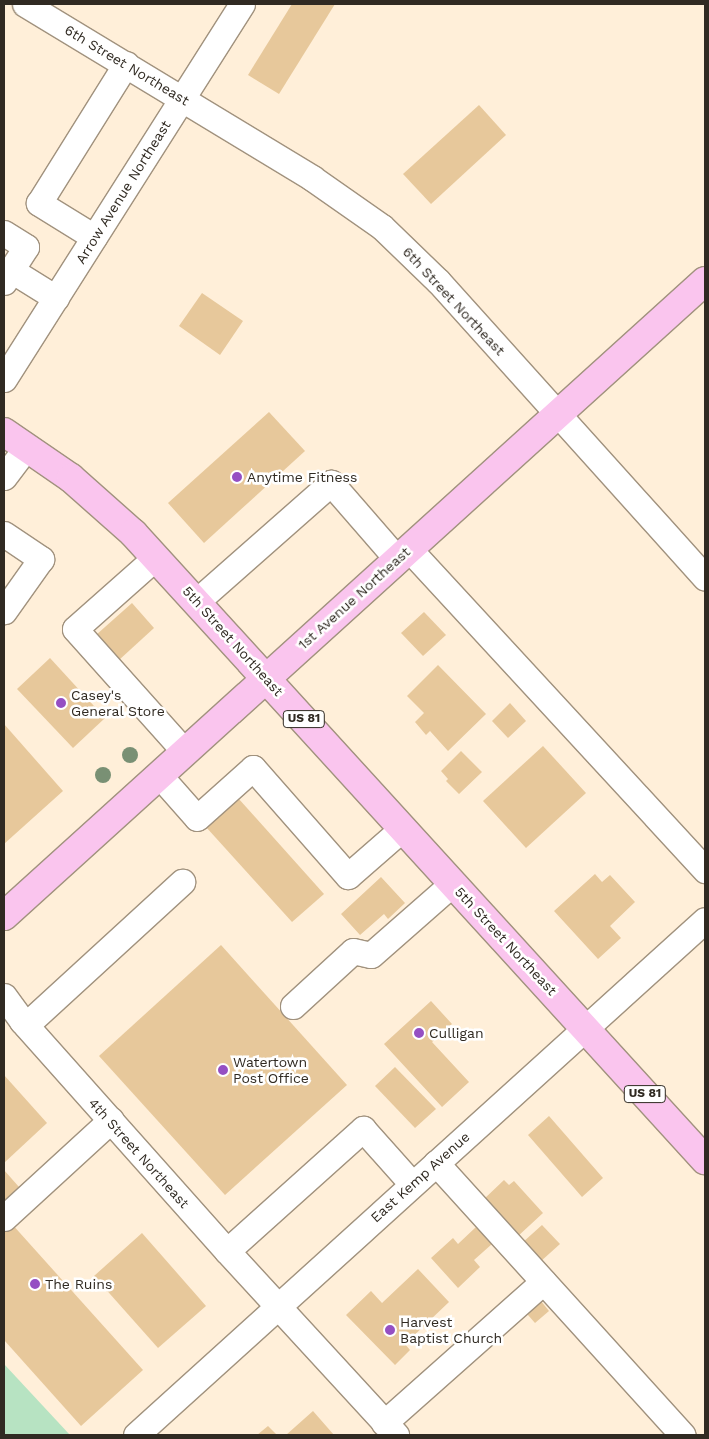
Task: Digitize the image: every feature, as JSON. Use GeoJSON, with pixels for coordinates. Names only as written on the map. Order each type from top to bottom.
{"type":"FeatureCollection","features":[{"type":"Feature","properties":{"kind":"main road","name":"1st Avenue Northeast"},"geometry":{"type":"LineString","coordinates":[[4,916],[704,283]]}},
{"type":"Feature","properties":{"kind":"main road","name":"5th Street Northeast"},"geometry":{"type":"LineString","coordinates":[[4,432],[27,447],[104,506],[156,557],[585,1027]]}},
{"type":"Feature","properties":{"kind":"main road","name":"US 81"},"geometry":{"type":"LineString","coordinates":[[585,1027],[705,1160]]}},
{"type":"Feature","properties":{"kind":"street","name":"6th Street Northeast"},"geometry":{"type":"LineString","coordinates":[[26,4],[312,178],[382,227],[438,281],[705,578]]}},
{"type":"Feature","properties":{"kind":"street","name":"Arrow Avenue Northeast"},"geometry":{"type":"LineString","coordinates":[[4,379],[242,4]]}},
{"type":"Feature","properties":{"kind":"street"},"geometry":{"type":"LineString","coordinates":[[94,237],[39,203],[126,64]]}},
{"type":"Feature","properties":{"kind":"street"},"geometry":{"type":"LineString","coordinates":[[4,233],[26,247],[8,276],[56,298]]}},
{"type":"Feature","properties":{"kind":"street"},"geometry":{"type":"LineString","coordinates":[[4,477],[27,447]]}},
{"type":"Feature","properties":{"kind":"street"},"geometry":{"type":"LineString","coordinates":[[197,601],[331,483],[403,554],[705,870]]}},
{"type":"Feature","properties":{"kind":"street"},"geometry":{"type":"LineString","coordinates":[[4,534],[42,559],[4,611]]}},
{"type":"Feature","properties":{"kind":"street"},"geometry":{"type":"LineString","coordinates":[[156,557],[75,629],[185,752]]}},
{"type":"Feature","properties":{"kind":"street"},"geometry":{"type":"LineString","coordinates":[[159,775],[197,818],[253,768],[348,876],[403,828]]}},
{"type":"Feature","properties":{"kind":"street"},"geometry":{"type":"LineString","coordinates":[[26,1025],[182,882]]}},
{"type":"Feature","properties":{"kind":"street"},"geometry":{"type":"LineString","coordinates":[[293,1006],[353,951],[371,955],[453,883]]}},
{"type":"Feature","properties":{"kind":"street","name":"East Kemp Avenue"},"geometry":{"type":"LineString","coordinates":[[136,1435],[705,920]]}},
{"type":"Feature","properties":{"kind":"street","name":"4th Street Northeast"},"geometry":{"type":"LineString","coordinates":[[4,996],[26,1025],[227,1252],[390,1429]]}},
{"type":"Feature","properties":{"kind":"street"},"geometry":{"type":"LineString","coordinates":[[4,1218],[111,1120]]}},
{"type":"Feature","properties":{"kind":"street"},"geometry":{"type":"LineString","coordinates":[[227,1252],[363,1129],[412,1184]]}},
{"type":"Feature","properties":{"kind":"street"},"geometry":{"type":"LineString","coordinates":[[436,1163],[682,1435]]}},
{"type":"Feature","properties":{"kind":"street"},"geometry":{"type":"LineString","coordinates":[[390,1429],[543,1282]]}},
{"type":"Feature","properties":{"kind":"green space"},"geometry":{"type":"Polygon","coordinates":[[[4,1364],[70,1435],[4,1435],[4,1364]]]}},
{"type":"Feature","properties":{"kind":"building"},"geometry":{"type":"Polygon","coordinates":[[[292,4],[335,4],[279,94],[248,75],[292,4]]]}},
{"type":"Feature","properties":{"kind":"building"},"geometry":{"type":"Polygon","coordinates":[[[479,105],[506,135],[431,204],[403,174],[479,105]]]}},
{"type":"Feature","properties":{"kind":"building"},"geometry":{"type":"Polygon","coordinates":[[[202,293],[243,321],[220,355],[179,326],[202,293]]]}},
{"type":"Feature","properties":{"kind":"building","name":"Anytime Fitness"},"geometry":{"type":"Polygon","coordinates":[[[269,412],[305,451],[204,543],[168,503],[269,412]]]}},
{"type":"Feature","properties":{"kind":"building"},"geometry":{"type":"Polygon","coordinates":[[[132,603],[154,628],[119,660],[96,635],[132,603]]]}},
{"type":"Feature","properties":{"kind":"building"},"geometry":{"type":"Polygon","coordinates":[[[424,612],[446,635],[423,656],[401,633],[424,612]]]}},
{"type":"Feature","properties":{"kind":"building","name":"Casey's General Store"},"geometry":{"type":"Polygon","coordinates":[[[50,658],[105,718],[73,748],[17,689],[50,658]]]}},
{"type":"Feature","properties":{"kind":"building"},"geometry":{"type":"Polygon","coordinates":[[[438,665],[486,714],[448,751],[430,731],[426,735],[415,722],[424,713],[407,696],[438,665]]]}},
{"type":"Feature","properties":{"kind":"building"},"geometry":{"type":"Polygon","coordinates":[[[510,703],[526,721],[508,738],[492,721],[510,703]]]}},
{"type":"Feature","properties":{"kind":"building"},"geometry":{"type":"Polygon","coordinates":[[[4,724],[63,791],[4,844],[4,724]]]}},
{"type":"Feature","properties":{"kind":"building"},"geometry":{"type":"Polygon","coordinates":[[[543,746],[586,793],[526,848],[483,801],[543,746]]]}},
{"type":"Feature","properties":{"kind":"building"},"geometry":{"type":"Polygon","coordinates":[[[461,751],[482,772],[459,794],[446,781],[448,779],[441,771],[461,751]]]}},
{"type":"Feature","properties":{"kind":"building"},"geometry":{"type":"Polygon","coordinates":[[[238,798],[324,894],[292,922],[206,827],[238,798]]]}},
{"type":"Feature","properties":{"kind":"building"},"geometry":{"type":"Polygon","coordinates":[[[595,874],[602,882],[610,875],[635,902],[610,926],[621,938],[598,959],[554,911],[595,874]]]}},
{"type":"Feature","properties":{"kind":"building"},"geometry":{"type":"Polygon","coordinates":[[[381,877],[405,903],[388,919],[384,914],[360,935],[341,914],[381,877]]]}},
{"type":"Feature","properties":{"kind":"building","name":"Watertown Post Office"},"geometry":{"type":"Polygon","coordinates":[[[221,945],[347,1085],[225,1195],[99,1056],[221,945]]]}},
{"type":"Feature","properties":{"kind":"building"},"geometry":{"type":"Polygon","coordinates":[[[431,1001],[452,1024],[432,1042],[469,1082],[442,1107],[384,1044],[431,1001]]]}},
{"type":"Feature","properties":{"kind":"building"},"geometry":{"type":"Polygon","coordinates":[[[395,1067],[436,1109],[415,1128],[375,1086],[395,1067]]]}},
{"type":"Feature","properties":{"kind":"building"},"geometry":{"type":"Polygon","coordinates":[[[4,1075],[47,1123],[4,1163],[4,1075]]]}},
{"type":"Feature","properties":{"kind":"building"},"geometry":{"type":"Polygon","coordinates":[[[549,1116],[603,1178],[582,1197],[528,1135],[549,1116]]]}},
{"type":"Feature","properties":{"kind":"building"},"geometry":{"type":"Polygon","coordinates":[[[4,1170],[19,1187],[4,1201],[4,1170]]]}},
{"type":"Feature","properties":{"kind":"building"},"geometry":{"type":"Polygon","coordinates":[[[504,1180],[509,1185],[514,1181],[543,1213],[517,1237],[483,1200],[504,1180]]]}},
{"type":"Feature","properties":{"kind":"building","name":"The Ruins"},"geometry":{"type":"Polygon","coordinates":[[[11,1223],[143,1370],[81,1426],[4,1340],[4,1229],[11,1223]]]}},
{"type":"Feature","properties":{"kind":"building"},"geometry":{"type":"Polygon","coordinates":[[[542,1225],[560,1244],[540,1262],[522,1243],[542,1225]]]}},
{"type":"Feature","properties":{"kind":"building"},"geometry":{"type":"Polygon","coordinates":[[[476,1227],[492,1244],[474,1260],[480,1267],[458,1288],[431,1258],[453,1238],[458,1244],[476,1227]]]}},
{"type":"Feature","properties":{"kind":"building"},"geometry":{"type":"Polygon","coordinates":[[[142,1233],[206,1306],[158,1348],[94,1276],[142,1233]]]}},
{"type":"Feature","properties":{"kind":"building","name":"Harvest Baptist Church"},"geometry":{"type":"Polygon","coordinates":[[[418,1269],[449,1302],[405,1344],[410,1350],[395,1365],[346,1315],[371,1291],[382,1303],[418,1269]]]}},
{"type":"Feature","properties":{"kind":"building"},"geometry":{"type":"Polygon","coordinates":[[[536,1295],[549,1311],[535,1323],[521,1307],[536,1295]]]}},
{"type":"Feature","properties":{"kind":"building"},"geometry":{"type":"Polygon","coordinates":[[[313,1411],[334,1435],[286,1435],[313,1411]]]}},
{"type":"Feature","properties":{"kind":"building"},"geometry":{"type":"Polygon","coordinates":[[[268,1426],[277,1435],[257,1435],[268,1426]]]}},
{"type":"Feature","properties":{"kind":"place","name":"Anytime Fitness"},"geometry":{"type":"Point","coordinates":[237,477]}},
{"type":"Feature","properties":{"kind":"place","name":"Casey's General Store"},"geometry":{"type":"Point","coordinates":[61,703]}},
{"type":"Feature","properties":{"kind":"place","name":"Culligan"},"geometry":{"type":"Point","coordinates":[419,1033]}},
{"type":"Feature","properties":{"kind":"place","name":"Watertown Post Office"},"geometry":{"type":"Point","coordinates":[223,1070]}},
{"type":"Feature","properties":{"kind":"place","name":"The Ruins"},"geometry":{"type":"Point","coordinates":[35,1284]}},
{"type":"Feature","properties":{"kind":"place","name":"Harvest Baptist Church"},"geometry":{"type":"Point","coordinates":[390,1330]}}]}
